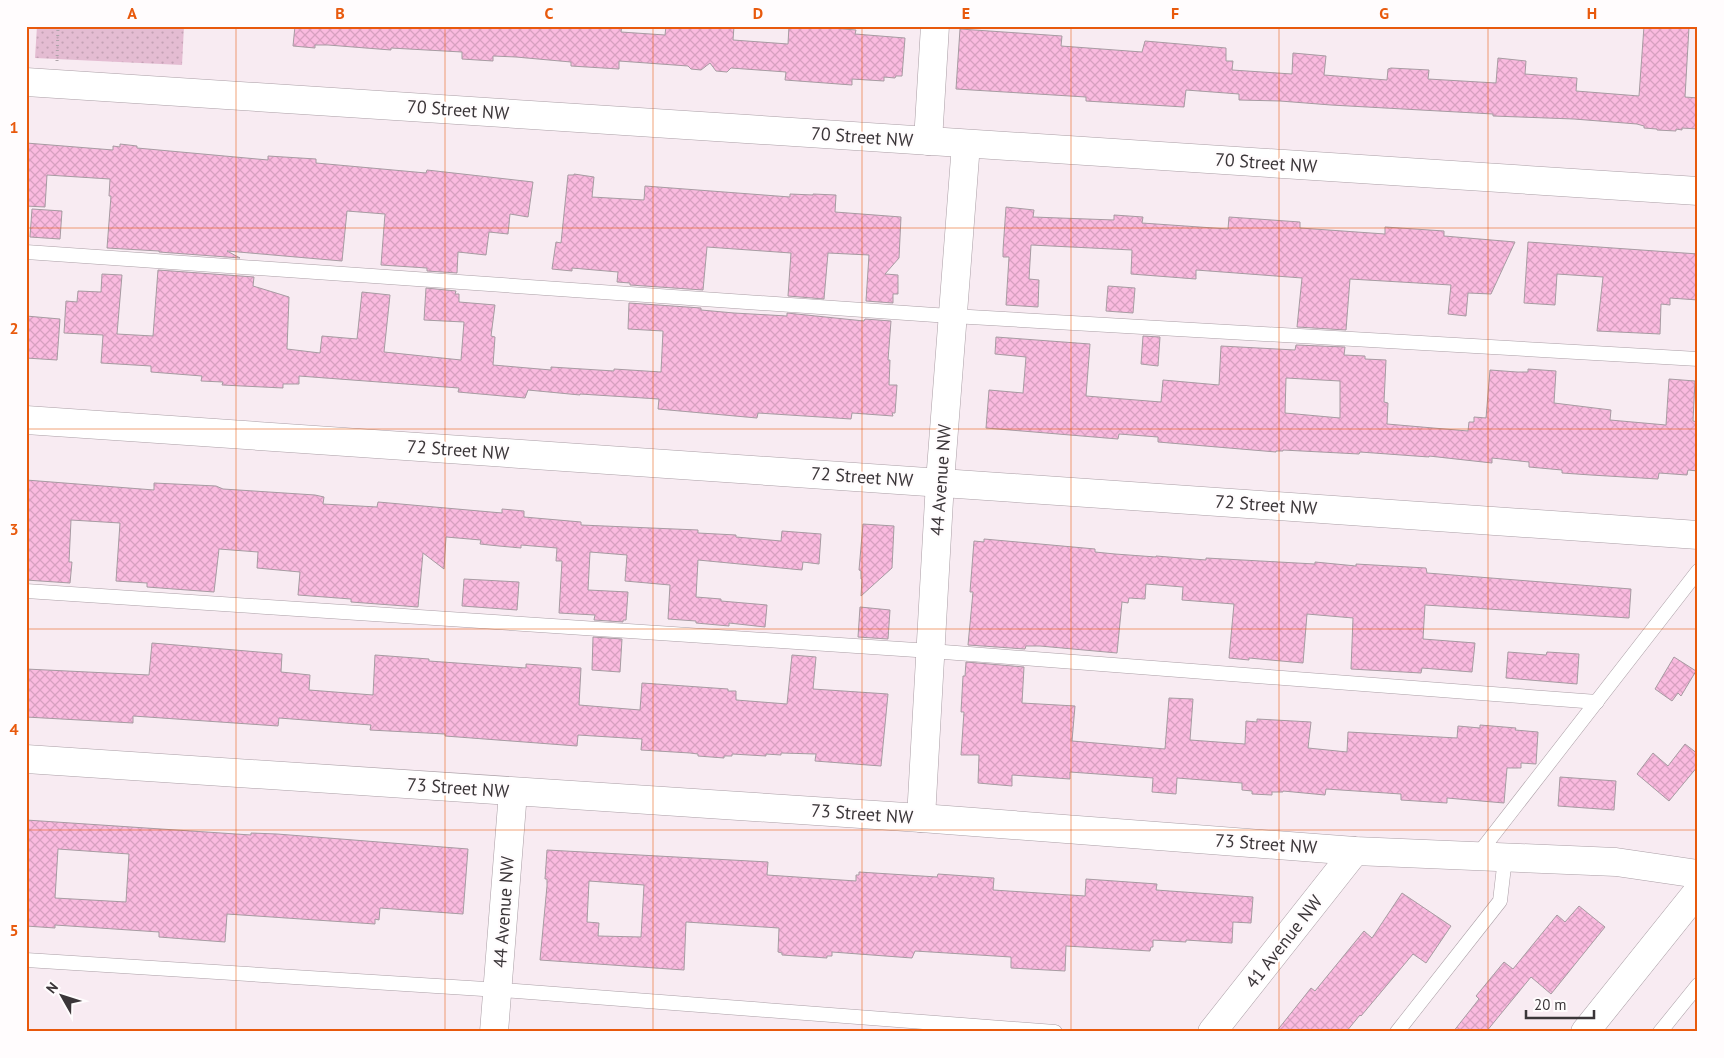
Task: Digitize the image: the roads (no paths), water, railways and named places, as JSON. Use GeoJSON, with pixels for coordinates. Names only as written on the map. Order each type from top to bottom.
{"type":"FeatureCollection","features":[{"type":"Feature","properties":{"kind":"street"},"geometry":{"type":"LineString","coordinates":[[928,141],[935,26]]}},
{"type":"Feature","properties":{"kind":"street","name":"70 Street NW"},"geometry":{"type":"LineString","coordinates":[[26,82],[1698,191]]}},
{"type":"Feature","properties":{"kind":"street","name":"44 Avenue NW"},"geometry":{"type":"LineString","coordinates":[[921,818],[940,482],[966,144]]}},
{"type":"Feature","properties":{"kind":"street","name":"72 Street NW"},"geometry":{"type":"LineString","coordinates":[[26,420],[1698,535]]}},
{"type":"Feature","properties":{"kind":"street","name":"73 Street NW"},"geometry":{"type":"LineString","coordinates":[[26,759],[921,818],[1355,851],[1616,862],[1698,874]]}},
{"type":"Feature","properties":{"kind":"street","name":"44 Avenue NW"},"geometry":{"type":"LineString","coordinates":[[494,1032],[513,792]]}},
{"type":"Feature","properties":{"kind":"street","name":"41 Avenue NW"},"geometry":{"type":"LineString","coordinates":[[1212,1032],[1355,851]]}},
{"type":"Feature","properties":{"kind":"street"},"geometry":{"type":"LineString","coordinates":[[1585,1032],[1698,891]]}},
{"type":"Feature","properties":{"kind":"lane"},"geometry":{"type":"LineString","coordinates":[[26,252],[954,315],[1698,359]]}},
{"type":"Feature","properties":{"kind":"lane"},"geometry":{"type":"LineString","coordinates":[[1476,856],[1698,571]]}},
{"type":"Feature","properties":{"kind":"lane"},"geometry":{"type":"LineString","coordinates":[[26,591],[931,651],[1597,702]]}},
{"type":"Feature","properties":{"kind":"lane"},"geometry":{"type":"LineString","coordinates":[[1397,1032],[1500,901],[1505,858]]}},
{"type":"Feature","properties":{"kind":"lane"},"geometry":{"type":"LineString","coordinates":[[26,960],[498,990],[1054,1032]]}},
{"type":"Feature","properties":{"kind":"lane"},"geometry":{"type":"LineString","coordinates":[[1660,1032],[1698,985]]}}]}
